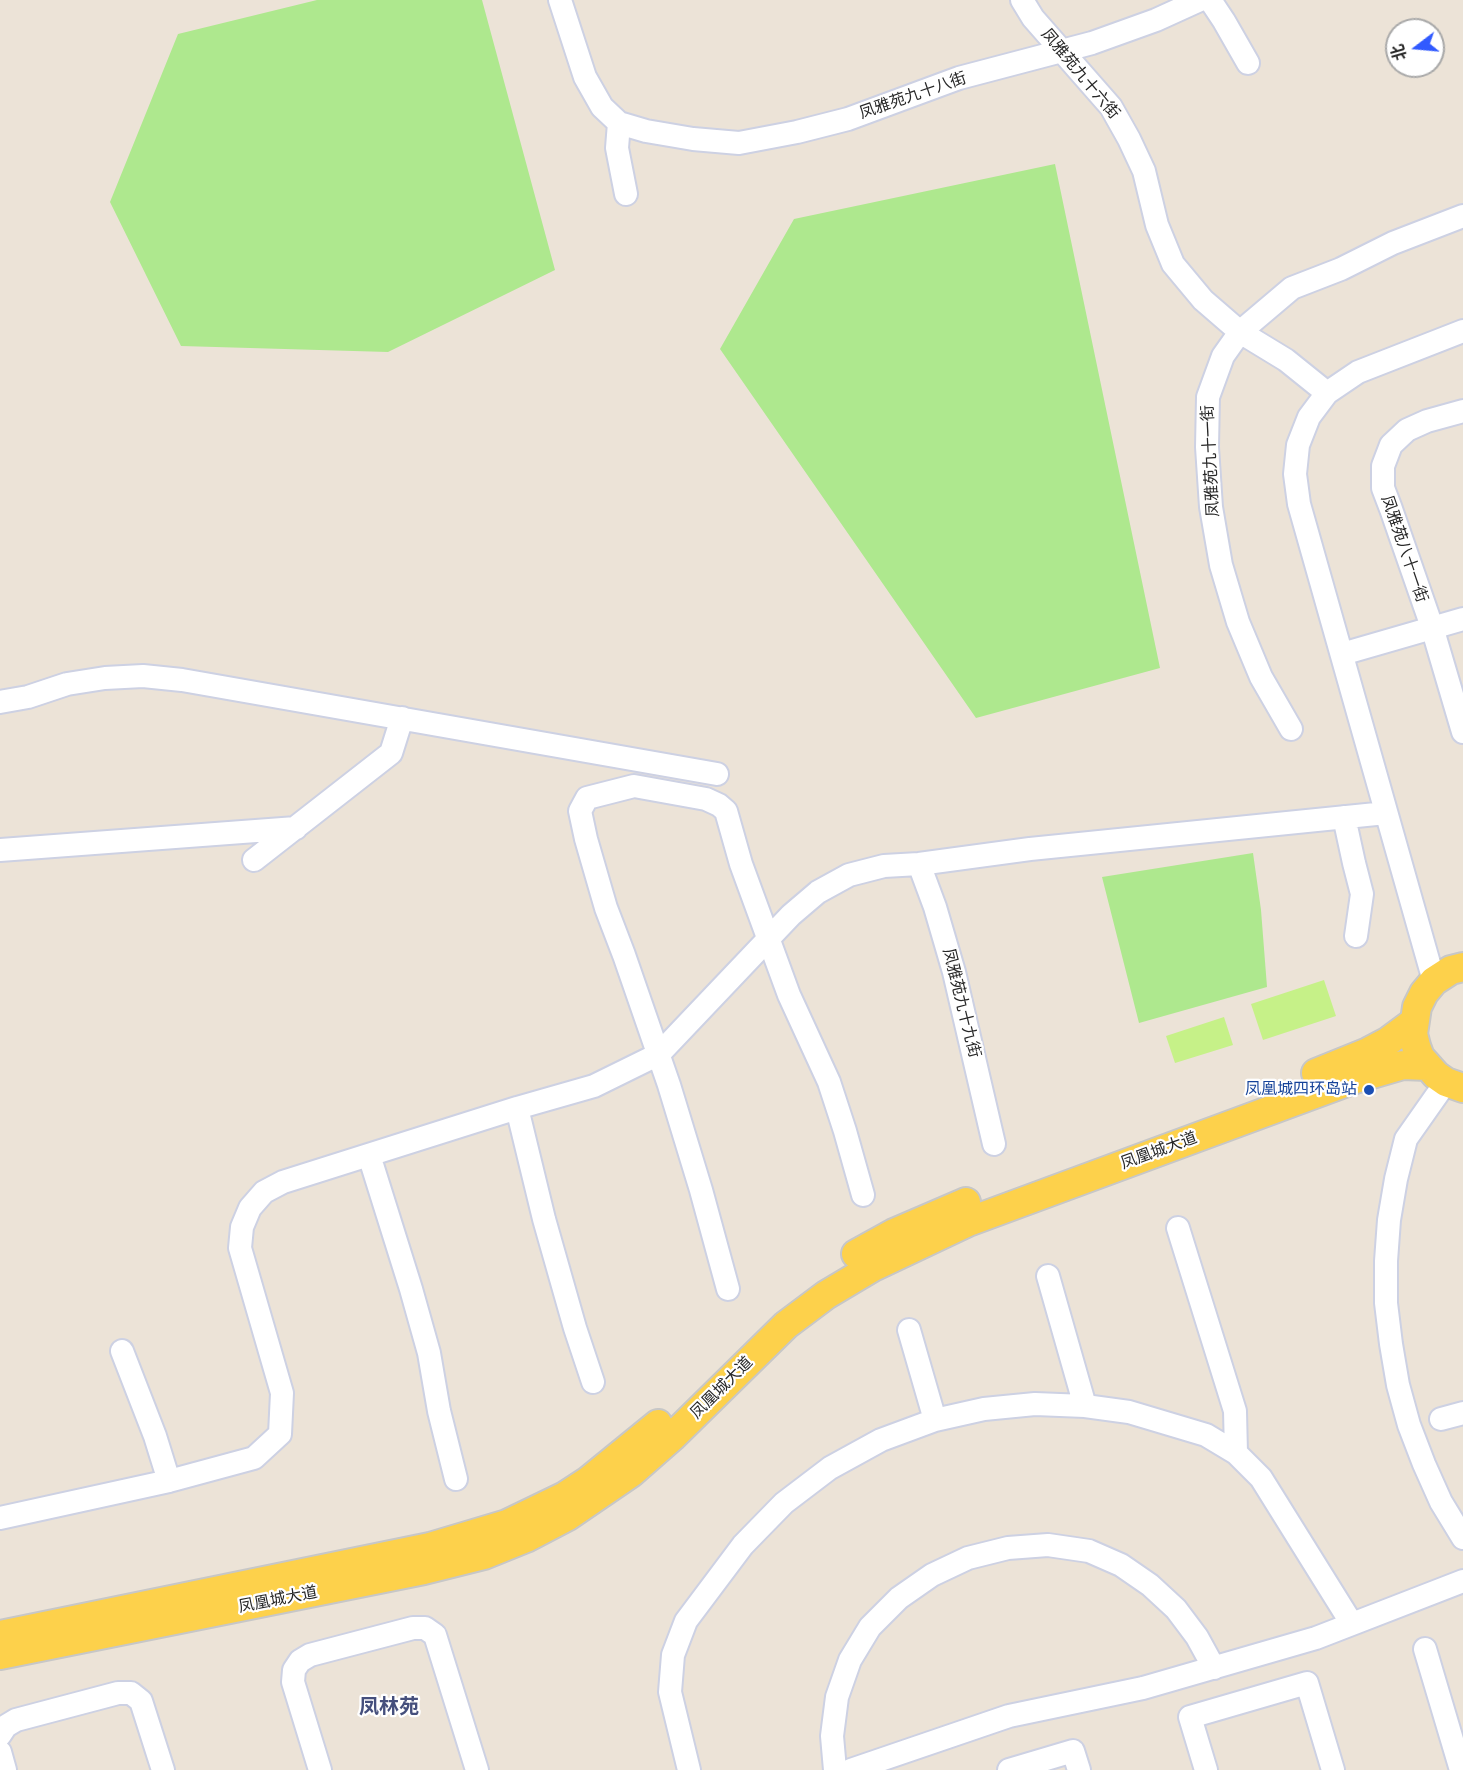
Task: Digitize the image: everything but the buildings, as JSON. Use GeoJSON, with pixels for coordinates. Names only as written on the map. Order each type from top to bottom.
{"type":"FeatureCollection","features":[{"type":"Feature","properties":{"kind":"main road"},"geometry":{"type":"LineString","coordinates":[[1445,1079],[1420,1057],[1413,1034],[1414,1022],[1424,993],[1434,981],[1451,970],[1463,967]]}},
{"type":"Feature","properties":{"kind":"main road","name":"凤凰城大道"},"geometry":{"type":"LineString","coordinates":[[0,1635],[430,1547],[507,1524],[565,1496],[588,1481],[663,1420],[761,1323],[793,1295],[831,1269],[894,1233],[1018,1182],[1349,1060],[1387,1042],[1414,1022]]}},
{"type":"Feature","properties":{"kind":"main road","name":"凤凰城大道"},"geometry":{"type":"LineString","coordinates":[[0,1655],[424,1570],[484,1555],[526,1538],[568,1516],[631,1473],[672,1437],[786,1325],[825,1295],[873,1266],[977,1218],[1355,1079],[1402,1065],[1445,1079]]}},
{"type":"Feature","properties":{"kind":"street"},"geometry":{"type":"LineString","coordinates":[[560,0],[585,77],[602,107],[619,123],[617,148],[626,194]]}},
{"type":"Feature","properties":{"kind":"street","name":"凤雅苑九十六街"},"geometry":{"type":"LineString","coordinates":[[1022,0],[1033,18],[1111,107],[1144,171],[1157,225],[1173,264],[1203,300],[1240,332],[1286,360],[1327,393]]}},
{"type":"Feature","properties":{"kind":"street","name":"凤雅苑九十八街"},"geometry":{"type":"LineString","coordinates":[[619,123],[646,131],[693,139],[739,143],[797,132],[848,118],[959,78],[1092,43],[1156,21],[1200,0]]}},
{"type":"Feature","properties":{"kind":"street"},"geometry":{"type":"LineString","coordinates":[[1210,0],[1248,63]]}},
{"type":"Feature","properties":{"kind":"street","name":"凤雅苑九十一街"},"geometry":{"type":"LineString","coordinates":[[1291,729],[1261,677],[1238,622],[1221,565],[1211,507],[1207,447],[1208,397],[1223,356],[1240,332],[1292,288],[1341,269],[1393,243],[1463,216]]}},
{"type":"Feature","properties":{"kind":"street"},"geometry":{"type":"LineString","coordinates":[[1434,981],[1299,504],[1295,474],[1299,445],[1309,417],[1327,393],[1358,372],[1463,331]]}},
{"type":"Feature","properties":{"kind":"street","name":"凤雅苑八十一街"},"geometry":{"type":"LineString","coordinates":[[1463,411],[1427,421],[1407,430],[1391,445],[1383,466],[1383,488],[1432,627],[1463,732]]}},
{"type":"Feature","properties":{"kind":"street"},"geometry":{"type":"LineString","coordinates":[[1342,654],[1463,619]]}},
{"type":"Feature","properties":{"kind":"street"},"geometry":{"type":"LineString","coordinates":[[0,702],[28,697],[67,684],[105,678],[143,676],[182,680],[717,774]]}},
{"type":"Feature","properties":{"kind":"street"},"geometry":{"type":"LineString","coordinates":[[254,860],[391,753],[402,718]]}},
{"type":"Feature","properties":{"kind":"street"},"geometry":{"type":"LineString","coordinates":[[728,1289],[701,1190],[659,1054],[606,908],[580,811],[587,798],[634,786],[706,799],[726,811],[741,864],[789,996],[829,1082],[863,1196]]}},
{"type":"Feature","properties":{"kind":"street"},"geometry":{"type":"LineString","coordinates":[[0,1518],[169,1481],[254,1458],[280,1434],[282,1393],[240,1248],[242,1227],[250,1208],[264,1192],[283,1182],[594,1086],[659,1054],[791,915],[818,891],[849,875],[884,866],[919,864],[1030,849],[1386,813]]}},
{"type":"Feature","properties":{"kind":"street"},"geometry":{"type":"LineString","coordinates":[[1344,817],[1362,894],[1356,936]]}},
{"type":"Feature","properties":{"kind":"street"},"geometry":{"type":"LineString","coordinates":[[0,849],[296,828]]}},
{"type":"Feature","properties":{"kind":"street","name":"凤雅苑九十九街"},"geometry":{"type":"LineString","coordinates":[[919,864],[954,972],[994,1144]]}},
{"type":"Feature","properties":{"kind":"street"},"geometry":{"type":"LineString","coordinates":[[1445,1079],[1406,1139],[1389,1220],[1386,1303],[1390,1344],[1409,1425],[1441,1502],[1463,1538]]}},
{"type":"Feature","properties":{"kind":"street"},"geometry":{"type":"LineString","coordinates":[[517,1108],[550,1241],[593,1382]]}},
{"type":"Feature","properties":{"kind":"street"},"geometry":{"type":"LineString","coordinates":[[369,1155],[429,1353],[439,1411],[456,1479]]}},
{"type":"Feature","properties":{"kind":"street"},"geometry":{"type":"LineString","coordinates":[[1178,1228],[1235,1411],[1236,1453]]}},
{"type":"Feature","properties":{"kind":"street"},"geometry":{"type":"LineString","coordinates":[[1048,1276],[1085,1406]]}},
{"type":"Feature","properties":{"kind":"street"},"geometry":{"type":"LineString","coordinates":[[909,1330],[935,1420]]}},
{"type":"Feature","properties":{"kind":"street"},"geometry":{"type":"LineString","coordinates":[[122,1351],[155,1436],[169,1481]]}},
{"type":"Feature","properties":{"kind":"street"},"geometry":{"type":"LineString","coordinates":[[689,1770],[670,1692],[673,1655],[686,1621],[743,1545],[784,1503],[830,1468],[881,1440],[935,1420],[984,1409],[1035,1404],[1085,1406],[1129,1412],[1206,1435],[1236,1453],[1261,1478],[1352,1624]]}},
{"type":"Feature","properties":{"kind":"street"},"geometry":{"type":"LineString","coordinates":[[1441,1419],[1463,1413]]}},
{"type":"Feature","properties":{"kind":"street"},"geometry":{"type":"LineString","coordinates":[[835,1770],[832,1736],[837,1698],[850,1660],[870,1627],[898,1598],[932,1575],[968,1558],[1008,1548],[1048,1545],[1089,1551],[1110,1560],[1150,1585],[1176,1609],[1197,1637],[1214,1668]]}},
{"type":"Feature","properties":{"kind":"street"},"geometry":{"type":"LineString","coordinates":[[851,1770],[1009,1716],[1143,1688],[1316,1638],[1463,1581]]}},
{"type":"Feature","properties":{"kind":"street"},"geometry":{"type":"LineString","coordinates":[[320,1770],[293,1682],[294,1670],[300,1661],[310,1655],[413,1628],[425,1628],[435,1635],[477,1770]]}},
{"type":"Feature","properties":{"kind":"street"},"geometry":{"type":"LineString","coordinates":[[1425,1649],[1461,1770]]}},
{"type":"Feature","properties":{"kind":"street"},"geometry":{"type":"LineString","coordinates":[[1206,1770],[1190,1717],[1307,1683],[1333,1770]]}},
{"type":"Feature","properties":{"kind":"street"},"geometry":{"type":"LineString","coordinates":[[0,1735],[6,1726],[16,1720],[118,1693],[131,1693],[141,1701],[163,1770]]}},
{"type":"Feature","properties":{"kind":"street"},"geometry":{"type":"LineString","coordinates":[[1012,1769],[1073,1751],[1079,1770]]}},
{"type":"Feature","properties":{"kind":"street"},"geometry":{"type":"LineString","coordinates":[[0,1752],[5,1770]]}},
{"type":"Feature","properties":{"kind":"green space"},"geometry":{"type":"Polygon","coordinates":[[[317,0],[482,0],[555,270],[388,352],[181,346],[110,202],[178,34],[317,0]]]}},
{"type":"Feature","properties":{"kind":"green space"},"geometry":{"type":"Polygon","coordinates":[[[1055,164],[1160,668],[976,718],[720,349],[794,219],[1055,164]]]}},
{"type":"Feature","properties":{"kind":"green space"},"geometry":{"type":"Polygon","coordinates":[[[1253,853],[1261,910],[1267,987],[1139,1023],[1102,877],[1253,853]]]}},
{"type":"Feature","properties":{"kind":"green space"},"geometry":{"type":"Polygon","coordinates":[[[1324,980],[1336,1016],[1263,1040],[1251,1004],[1324,980]]]}},
{"type":"Feature","properties":{"kind":"green space"},"geometry":{"type":"Polygon","coordinates":[[[1224,1017],[1233,1045],[1175,1063],[1166,1036],[1224,1017]]]}},
{"type":"Feature","properties":{"kind":"place","name":"凤凰城四环岛站"},"geometry":{"type":"Point","coordinates":[1369,1090]}},
{"type":"Feature","properties":{"kind":"district","name":"凤林苑"},"geometry":{"type":"Point","coordinates":[389,1707]}}]}
